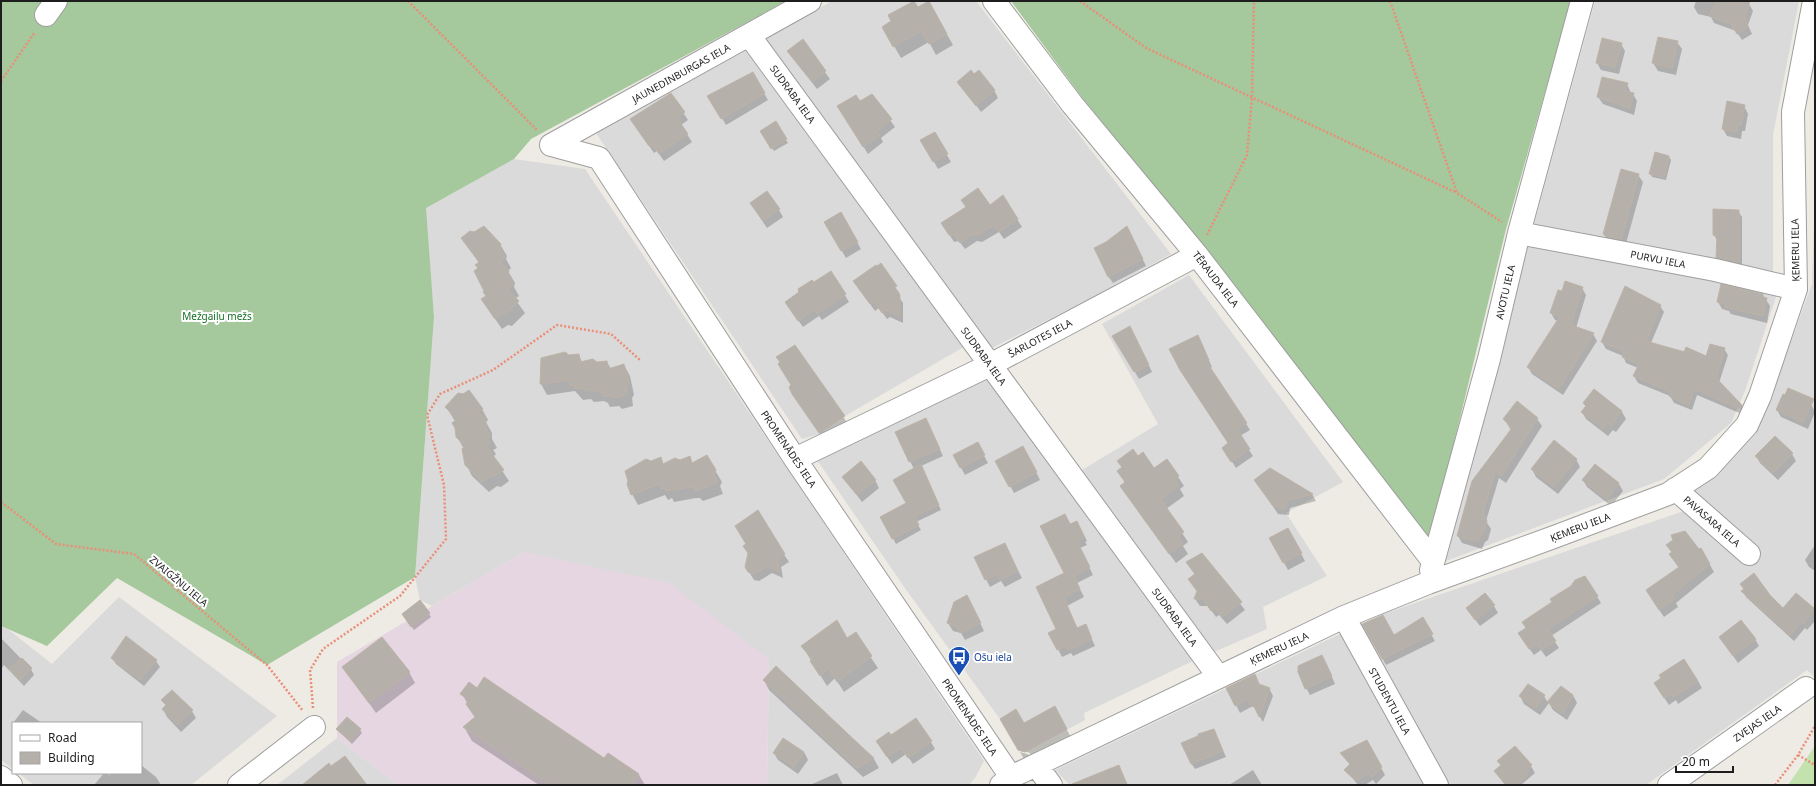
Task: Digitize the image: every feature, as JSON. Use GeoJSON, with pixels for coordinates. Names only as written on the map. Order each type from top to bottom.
{"type":"FeatureCollection","features":[{"type":"Feature","properties":{"kind":"street","name":"JAUNEDINBURGAS IELA"},"geometry":{"type":"LineString","coordinates":[[551,145],[810,1]]}},
{"type":"Feature","properties":{"kind":"street","name":"TĒRAUDA IELA"},"geometry":{"type":"LineString","coordinates":[[994,1],[1072,104],[1197,255],[1432,560]]}},
{"type":"Feature","properties":{"kind":"street","name":"AVOTU IELA"},"geometry":{"type":"LineString","coordinates":[[1428,583],[1432,560],[1489,359],[1519,233],[1582,1]]}},
{"type":"Feature","properties":{"kind":"street","name":"ĶEMERU IELA"},"geometry":{"type":"LineString","coordinates":[[1006,781],[1218,676],[1344,617],[1428,583],[1668,494],[1708,468],[1747,425],[1760,396],[1796,289],[1792,112],[1814,1]]}},
{"type":"Feature","properties":{"kind":"street","name":"SUDRABA IELA"},"geometry":{"type":"LineString","coordinates":[[750,35],[1218,676]]}},
{"type":"Feature","properties":{"kind":"street","name":"PROMENĀDES IELA"},"geometry":{"type":"LineString","coordinates":[[551,145],[599,158],[1006,781]]}},
{"type":"Feature","properties":{"kind":"street","name":"PURVU IELA"},"geometry":{"type":"LineString","coordinates":[[1519,233],[1715,270],[1796,289]]}},
{"type":"Feature","properties":{"kind":"street","name":"ŠARLOTES IELA"},"geometry":{"type":"LineString","coordinates":[[795,459],[990,364],[1197,255]]}},
{"type":"Feature","properties":{"kind":"street","name":"PAVASARA IELA"},"geometry":{"type":"LineString","coordinates":[[1675,489],[1749,554]]}},
{"type":"Feature","properties":{"kind":"street","name":"STUDENTU IELA"},"geometry":{"type":"LineString","coordinates":[[1344,617],[1437,785]]}},
{"type":"Feature","properties":{"kind":"street","name":"ZVEJAS IELA"},"geometry":{"type":"LineString","coordinates":[[1669,785],[1806,688]]}},
{"type":"Feature","properties":{"kind":"street"},"geometry":{"type":"LineString","coordinates":[[239,785],[314,727]]}},
{"type":"Feature","properties":{"kind":"street"},"geometry":{"type":"LineString","coordinates":[[1036,765],[1051,785]]}},
{"type":"Feature","properties":{"kind":"street"},"geometry":{"type":"LineString","coordinates":[[1,777],[12,785]]}},
{"type":"Feature","properties":{"kind":"path"},"geometry":{"type":"LineString","coordinates":[[408,1],[551,145]]}},
{"type":"Feature","properties":{"kind":"path"},"geometry":{"type":"LineString","coordinates":[[1080,1],[1146,48],[1457,193],[1519,233]]}},
{"type":"Feature","properties":{"kind":"path"},"geometry":{"type":"LineString","coordinates":[[1197,255],[1247,155],[1252,98],[1254,1]]}},
{"type":"Feature","properties":{"kind":"path"},"geometry":{"type":"LineString","coordinates":[[1390,1],[1457,193]]}},
{"type":"Feature","properties":{"kind":"path"},"geometry":{"type":"LineString","coordinates":[[1,81],[51,8]]}},
{"type":"Feature","properties":{"kind":"path"},"geometry":{"type":"LineString","coordinates":[[314,727],[310,670],[323,650],[400,596],[446,538],[444,485],[427,415],[440,394],[493,370],[557,325],[611,334],[640,360]]}},
{"type":"Feature","properties":{"kind":"path","name":"ZVAIGŽŅU IELA"},"geometry":{"type":"LineString","coordinates":[[1,502],[56,544],[134,554],[267,665],[314,727]]}},
{"type":"Feature","properties":{"kind":"path"},"geometry":{"type":"LineString","coordinates":[[1775,785],[1798,755],[1815,726]]}},
{"type":"Feature","properties":{"kind":"path"},"geometry":{"type":"LineString","coordinates":[[1798,755],[1815,765]]}},
{"type":"Feature","properties":{"kind":"shaded area"},"geometry":{"type":"Polygon","coordinates":[[[832,1],[976,1],[1171,254],[1095,296],[990,349],[766,44],[768,36],[832,1]]]}},
{"type":"Feature","properties":{"kind":"shaded area"},"geometry":{"type":"Polygon","coordinates":[[[1595,1],[1799,1],[1773,135],[1773,273],[1533,228],[1595,1]]]}},
{"type":"Feature","properties":{"kind":"shaded area"},"geometry":{"type":"Polygon","coordinates":[[[746,45],[967,345],[845,416],[819,434],[802,439],[596,133],[746,45]]]}},
{"type":"Feature","properties":{"kind":"shaded area"},"geometry":{"type":"Polygon","coordinates":[[[514,159],[585,169],[984,761],[975,778],[969,785],[767,785],[769,659],[524,552],[432,606],[420,600],[415,577],[434,317],[425,208],[514,159]]]}},
{"type":"Feature","properties":{"kind":"shaded area"},"geometry":{"type":"Polygon","coordinates":[[[1815,195],[1815,678],[1807,670],[1646,785],[1446,785],[1360,630],[1362,625],[1383,614],[1684,511],[1691,493],[1763,418],[1812,284],[1815,195]]]}},
{"type":"Feature","properties":{"kind":"shaded area"},"geometry":{"type":"Polygon","coordinates":[[[1527,244],[1669,269],[1777,294],[1745,391],[1731,423],[1664,479],[1446,561],[1485,395],[1527,244]]]}},
{"type":"Feature","properties":{"kind":"shaded area"},"geometry":{"type":"Polygon","coordinates":[[[1189,275],[1343,482],[1286,513],[1327,576],[1263,607],[1267,629],[1214,652],[1082,470],[1158,424],[1102,324],[1189,275]]]}},
{"type":"Feature","properties":{"kind":"shaded area"},"geometry":{"type":"Polygon","coordinates":[[[989,373],[1195,660],[1084,713],[1085,720],[1025,752],[1018,750],[1000,719],[907,591],[815,457],[989,373]]]}},
{"type":"Feature","properties":{"kind":"shaded area"},"geometry":{"type":"Polygon","coordinates":[[[524,552],[669,583],[769,659],[767,785],[398,785],[337,738],[337,662],[524,552]]]}},
{"type":"Feature","properties":{"kind":"shaded area"},"geometry":{"type":"Polygon","coordinates":[[[119,597],[277,716],[191,785],[34,785],[19,774],[142,774],[142,722],[12,722],[12,768],[1,760],[1,626],[9,630],[52,664],[119,597]]]}},
{"type":"Feature","properties":{"kind":"shaded area"},"geometry":{"type":"Polygon","coordinates":[[[1342,633],[1425,785],[1070,785],[1055,770],[1342,633]]]}},
{"type":"Feature","properties":{"kind":"shaded area"},"geometry":{"type":"Polygon","coordinates":[[[337,738],[398,785],[277,785],[337,738]]]}},
{"type":"Feature","properties":{"kind":"green space","name":"Mežgaiļu mežs"},"geometry":{"type":"Polygon","coordinates":[[[1,1],[786,1],[531,139],[514,159],[426,208],[434,317],[415,577],[267,665],[117,578],[47,646],[1,626],[1,1]]]}},
{"type":"Feature","properties":{"kind":"green space"},"geometry":{"type":"Polygon","coordinates":[[[1011,1],[1571,1],[1506,229],[1430,541],[1202,244],[1081,96],[1011,1]]]}},
{"type":"Feature","properties":{"kind":"green space"},"geometry":{"type":"Polygon","coordinates":[[[1815,746],[1815,785],[1788,785],[1815,746]]]}},
{"type":"Feature","properties":{"kind":"building"},"geometry":{"type":"Polygon","coordinates":[[[914,1],[918,7],[929,1],[947,34],[929,44],[921,31],[893,47],[882,27],[891,21],[888,15],[914,1]]]}},
{"type":"Feature","properties":{"kind":"building"},"geometry":{"type":"Polygon","coordinates":[[[1717,1],[1750,1],[1745,17],[1748,27],[1737,34],[1731,24],[1709,16],[1717,1]]]}},
{"type":"Feature","properties":{"kind":"building"},"geometry":{"type":"Polygon","coordinates":[[[1658,37],[1678,41],[1672,68],[1652,63],[1658,37]]]}},
{"type":"Feature","properties":{"kind":"building"},"geometry":{"type":"Polygon","coordinates":[[[1602,38],[1622,43],[1615,67],[1596,63],[1602,38]]]}},
{"type":"Feature","properties":{"kind":"building"},"geometry":{"type":"Polygon","coordinates":[[[803,39],[826,71],[812,82],[787,51],[803,39]]]}},
{"type":"Feature","properties":{"kind":"building"},"geometry":{"type":"Polygon","coordinates":[[[971,70],[974,74],[979,70],[995,90],[976,106],[957,82],[971,70]]]}},
{"type":"Feature","properties":{"kind":"building"},"geometry":{"type":"Polygon","coordinates":[[[753,72],[765,93],[721,119],[707,96],[753,72]]]}},
{"type":"Feature","properties":{"kind":"building"},"geometry":{"type":"Polygon","coordinates":[[[1602,77],[1628,83],[1625,91],[1634,93],[1630,108],[1597,97],[1602,77]]]}},
{"type":"Feature","properties":{"kind":"building"},"geometry":{"type":"Polygon","coordinates":[[[671,93],[685,112],[677,118],[688,134],[659,154],[652,144],[649,146],[630,119],[671,93]]]}},
{"type":"Feature","properties":{"kind":"building"},"geometry":{"type":"Polygon","coordinates":[[[872,94],[892,119],[877,131],[880,135],[863,147],[837,106],[856,95],[860,101],[872,94]]]}},
{"type":"Feature","properties":{"kind":"building"},"geometry":{"type":"Polygon","coordinates":[[[1727,101],[1745,105],[1741,125],[1738,124],[1737,132],[1722,129],[1727,101]]]}},
{"type":"Feature","properties":{"kind":"building"},"geometry":{"type":"Polygon","coordinates":[[[776,121],[787,139],[771,149],[760,131],[776,121]]]}},
{"type":"Feature","properties":{"kind":"building"},"geometry":{"type":"Polygon","coordinates":[[[935,132],[948,154],[933,162],[920,140],[935,132]]]}},
{"type":"Feature","properties":{"kind":"building"},"geometry":{"type":"Polygon","coordinates":[[[1655,152],[1669,156],[1664,177],[1649,174],[1655,152]]]}},
{"type":"Feature","properties":{"kind":"building"},"geometry":{"type":"Polygon","coordinates":[[[1621,169],[1639,174],[1621,240],[1605,236],[1603,234],[1621,169]]]}},
{"type":"Feature","properties":{"kind":"building"},"geometry":{"type":"Polygon","coordinates":[[[978,188],[990,205],[1003,195],[1018,219],[999,232],[994,225],[977,235],[972,234],[960,243],[954,234],[949,235],[941,223],[966,207],[961,200],[978,188]]]}},
{"type":"Feature","properties":{"kind":"building"},"geometry":{"type":"Polygon","coordinates":[[[767,191],[780,209],[763,221],[750,203],[767,191]]]}},
{"type":"Feature","properties":{"kind":"building"},"geometry":{"type":"Polygon","coordinates":[[[1713,209],[1739,210],[1739,263],[1716,258],[1717,236],[1713,235],[1713,209]]]}},
{"type":"Feature","properties":{"kind":"building"},"geometry":{"type":"Polygon","coordinates":[[[841,212],[858,242],[841,251],[824,222],[841,212]]]}},
{"type":"Feature","properties":{"kind":"building"},"geometry":{"type":"Polygon","coordinates":[[[484,226],[501,244],[500,249],[506,257],[500,261],[509,271],[508,276],[514,285],[507,289],[519,301],[505,315],[501,314],[495,319],[481,299],[486,296],[474,271],[478,268],[475,265],[479,262],[461,238],[470,231],[474,232],[484,226]]]}},
{"type":"Feature","properties":{"kind":"building"},"geometry":{"type":"Polygon","coordinates":[[[1127,226],[1143,259],[1108,277],[1094,248],[1106,242],[1127,226]]]}},
{"type":"Feature","properties":{"kind":"building"},"geometry":{"type":"Polygon","coordinates":[[[881,263],[897,286],[894,288],[900,295],[899,316],[885,310],[882,313],[874,301],[870,304],[853,281],[881,263]]]}},
{"type":"Feature","properties":{"kind":"building"},"geometry":{"type":"Polygon","coordinates":[[[831,271],[846,294],[817,314],[814,309],[798,321],[785,302],[799,292],[798,289],[812,280],[814,282],[831,271]]]}},
{"type":"Feature","properties":{"kind":"building"},"geometry":{"type":"Polygon","coordinates":[[[1565,281],[1583,287],[1571,325],[1594,333],[1559,389],[1527,367],[1560,316],[1550,313],[1558,290],[1562,291],[1565,281]]]}},
{"type":"Feature","properties":{"kind":"building"},"geometry":{"type":"Polygon","coordinates":[[[1721,284],[1763,294],[1763,297],[1767,298],[1763,316],[1725,307],[1726,304],[1717,302],[1721,284]]]}},
{"type":"Feature","properties":{"kind":"building"},"geometry":{"type":"Polygon","coordinates":[[[1625,286],[1661,305],[1646,341],[1684,352],[1686,347],[1706,356],[1710,344],[1725,348],[1716,378],[1742,405],[1741,409],[1694,389],[1689,405],[1669,396],[1671,392],[1633,376],[1639,364],[1622,357],[1624,351],[1601,342],[1625,286]]]}},
{"type":"Feature","properties":{"kind":"building"},"geometry":{"type":"Polygon","coordinates":[[[1130,326],[1149,365],[1134,372],[1112,336],[1130,326]]]}},
{"type":"Feature","properties":{"kind":"building"},"geometry":{"type":"Polygon","coordinates":[[[1198,335],[1209,360],[1206,361],[1247,423],[1237,429],[1250,449],[1231,462],[1222,448],[1228,443],[1180,370],[1169,349],[1198,335]]]}},
{"type":"Feature","properties":{"kind":"building"},"geometry":{"type":"Polygon","coordinates":[[[795,345],[845,416],[819,433],[792,394],[789,387],[791,385],[778,364],[780,362],[776,357],[795,345]]]}},
{"type":"Feature","properties":{"kind":"building"},"geometry":{"type":"Polygon","coordinates":[[[565,352],[569,355],[579,354],[580,362],[593,359],[597,362],[607,361],[608,369],[624,364],[629,383],[626,386],[627,394],[614,398],[612,396],[603,396],[603,392],[598,392],[598,390],[587,391],[584,388],[575,389],[575,385],[570,385],[570,380],[540,384],[541,358],[565,352]]]}},
{"type":"Feature","properties":{"kind":"building"},"geometry":{"type":"Polygon","coordinates":[[[1788,388],[1814,399],[1803,422],[1776,410],[1783,394],[1785,395],[1788,388]]]}},
{"type":"Feature","properties":{"kind":"building"},"geometry":{"type":"Polygon","coordinates":[[[1594,389],[1622,411],[1611,426],[1608,423],[1603,429],[1581,412],[1586,406],[1583,403],[1594,389]]]}},
{"type":"Feature","properties":{"kind":"building"},"geometry":{"type":"Polygon","coordinates":[[[469,390],[483,409],[479,412],[486,421],[486,429],[491,436],[487,439],[490,443],[486,446],[504,470],[482,482],[465,465],[462,449],[465,446],[456,437],[455,428],[452,423],[457,419],[445,407],[458,393],[463,394],[469,390]]]}},
{"type":"Feature","properties":{"kind":"building"},"geometry":{"type":"Polygon","coordinates":[[[1517,401],[1538,418],[1501,476],[1495,471],[1483,513],[1487,521],[1484,532],[1481,534],[1478,542],[1457,536],[1472,481],[1512,428],[1503,419],[1517,401]]]}},
{"type":"Feature","properties":{"kind":"building"},"geometry":{"type":"Polygon","coordinates":[[[926,418],[940,449],[909,462],[895,432],[926,418]]]}},
{"type":"Feature","properties":{"kind":"building"},"geometry":{"type":"Polygon","coordinates":[[[1775,436],[1793,453],[1773,473],[1755,456],[1775,436]]]}},
{"type":"Feature","properties":{"kind":"building"},"geometry":{"type":"Polygon","coordinates":[[[1554,440],[1577,459],[1554,487],[1531,469],[1554,440]]]}},
{"type":"Feature","properties":{"kind":"building"},"geometry":{"type":"Polygon","coordinates":[[[978,442],[985,455],[960,468],[953,455],[978,442]]]}},
{"type":"Feature","properties":{"kind":"building"},"geometry":{"type":"Polygon","coordinates":[[[1023,446],[1037,472],[1009,487],[995,461],[1023,446]]]}},
{"type":"Feature","properties":{"kind":"building"},"geometry":{"type":"Polygon","coordinates":[[[1133,449],[1138,456],[1143,452],[1154,468],[1167,459],[1179,476],[1175,479],[1179,485],[1161,500],[1184,532],[1178,536],[1183,544],[1169,554],[1120,486],[1125,482],[1117,471],[1122,467],[1117,461],[1133,449]]]}},
{"type":"Feature","properties":{"kind":"building"},"geometry":{"type":"Polygon","coordinates":[[[707,455],[716,470],[714,474],[717,483],[695,491],[694,487],[689,487],[666,491],[665,488],[661,489],[659,484],[631,495],[627,484],[628,481],[625,471],[646,459],[651,461],[661,457],[663,464],[675,458],[680,460],[690,456],[692,463],[707,455]]]}},
{"type":"Feature","properties":{"kind":"building"},"geometry":{"type":"Polygon","coordinates":[[[861,461],[876,480],[857,495],[842,477],[861,461]]]}},
{"type":"Feature","properties":{"kind":"building"},"geometry":{"type":"Polygon","coordinates":[[[921,464],[939,505],[914,516],[919,525],[892,539],[880,517],[906,503],[893,480],[921,464]]]}},
{"type":"Feature","properties":{"kind":"building"},"geometry":{"type":"Polygon","coordinates":[[[1595,464],[1619,483],[1607,499],[1582,480],[1595,464]]]}},
{"type":"Feature","properties":{"kind":"building"},"geometry":{"type":"Polygon","coordinates":[[[1270,468],[1313,494],[1286,501],[1285,509],[1273,506],[1254,480],[1270,468]]]}},
{"type":"Feature","properties":{"kind":"building"},"geometry":{"type":"Polygon","coordinates":[[[758,510],[785,554],[778,559],[779,572],[768,566],[754,574],[748,572],[745,567],[748,553],[743,546],[746,544],[735,526],[758,510]]]}},
{"type":"Feature","properties":{"kind":"building"},"geometry":{"type":"Polygon","coordinates":[[[1065,514],[1070,524],[1077,521],[1083,534],[1083,538],[1077,541],[1090,567],[1074,576],[1080,589],[1064,598],[1077,628],[1086,624],[1092,639],[1068,650],[1066,646],[1057,650],[1048,633],[1056,629],[1036,587],[1064,573],[1040,526],[1065,514]]]}},
{"type":"Feature","properties":{"kind":"building"},"geometry":{"type":"Polygon","coordinates":[[[1288,528],[1302,553],[1283,563],[1269,538],[1288,528]]]}},
{"type":"Feature","properties":{"kind":"building"},"geometry":{"type":"Polygon","coordinates":[[[1685,531],[1699,549],[1701,548],[1710,564],[1672,595],[1675,599],[1659,610],[1646,590],[1679,567],[1669,554],[1672,552],[1666,545],[1673,540],[1671,535],[1685,531]]]}},
{"type":"Feature","properties":{"kind":"building"},"geometry":{"type":"Polygon","coordinates":[[[1005,543],[1018,571],[1000,580],[997,574],[985,580],[974,557],[1005,543]]]}},
{"type":"Feature","properties":{"kind":"building"},"geometry":{"type":"Polygon","coordinates":[[[1202,553],[1242,602],[1222,617],[1215,608],[1211,611],[1203,599],[1194,599],[1197,591],[1188,579],[1195,574],[1186,562],[1202,553]]]}},
{"type":"Feature","properties":{"kind":"building"},"geometry":{"type":"Polygon","coordinates":[[[1754,573],[1770,595],[1783,608],[1796,593],[1815,609],[1803,624],[1801,622],[1790,635],[1741,591],[1744,589],[1740,584],[1754,573]]]}},
{"type":"Feature","properties":{"kind":"building"},"geometry":{"type":"Polygon","coordinates":[[[1585,576],[1598,596],[1548,629],[1556,641],[1541,650],[1537,644],[1529,649],[1518,633],[1526,628],[1522,622],[1552,602],[1550,599],[1571,586],[1575,580],[1585,576]]]}},
{"type":"Feature","properties":{"kind":"building"},"geometry":{"type":"Polygon","coordinates":[[[1485,593],[1495,605],[1475,620],[1466,608],[1485,593]]]}},
{"type":"Feature","properties":{"kind":"building"},"geometry":{"type":"Polygon","coordinates":[[[967,595],[981,623],[960,633],[956,626],[947,623],[954,602],[967,595]]]}},
{"type":"Feature","properties":{"kind":"building"},"geometry":{"type":"Polygon","coordinates":[[[420,600],[430,613],[411,627],[402,614],[420,600]]]}},
{"type":"Feature","properties":{"kind":"building"},"geometry":{"type":"Polygon","coordinates":[[[1383,615],[1394,635],[1423,617],[1433,634],[1382,659],[1362,624],[1383,615]]]}},
{"type":"Feature","properties":{"kind":"building"},"geometry":{"type":"Polygon","coordinates":[[[837,620],[847,638],[856,632],[872,656],[837,682],[828,668],[820,676],[810,661],[812,659],[801,646],[837,620]]]}},
{"type":"Feature","properties":{"kind":"building"},"geometry":{"type":"Polygon","coordinates":[[[1741,620],[1756,639],[1733,656],[1719,637],[1741,620]]]}},
{"type":"Feature","properties":{"kind":"building"},"geometry":{"type":"Polygon","coordinates":[[[126,636],[157,660],[140,680],[111,658],[126,636]]]}},
{"type":"Feature","properties":{"kind":"building"},"geometry":{"type":"Polygon","coordinates":[[[382,637],[410,672],[369,703],[342,667],[382,637]]]}},
{"type":"Feature","properties":{"kind":"building"},"geometry":{"type":"Polygon","coordinates":[[[1322,655],[1332,676],[1305,689],[1298,672],[1298,666],[1322,655]]]}},
{"type":"Feature","properties":{"kind":"building"},"geometry":{"type":"Polygon","coordinates":[[[22,658],[32,668],[20,680],[9,669],[22,658]]]}},
{"type":"Feature","properties":{"kind":"building"},"geometry":{"type":"Polygon","coordinates":[[[1684,659],[1698,681],[1673,697],[1671,694],[1664,698],[1654,683],[1661,678],[1659,675],[1684,659]]]}},
{"type":"Feature","properties":{"kind":"building"},"geometry":{"type":"Polygon","coordinates":[[[776,666],[874,758],[857,768],[763,680],[776,666]]]}},
{"type":"Feature","properties":{"kind":"building"},"geometry":{"type":"Polygon","coordinates":[[[1255,674],[1259,684],[1270,688],[1259,717],[1254,706],[1252,707],[1248,699],[1235,706],[1226,688],[1255,674]]]}},
{"type":"Feature","properties":{"kind":"building"},"geometry":{"type":"Polygon","coordinates":[[[484,677],[604,758],[608,753],[639,774],[632,785],[551,785],[463,727],[475,717],[466,704],[469,700],[460,694],[469,682],[477,688],[484,677]]]}},
{"type":"Feature","properties":{"kind":"building"},"geometry":{"type":"Polygon","coordinates":[[[1528,684],[1545,695],[1536,708],[1519,696],[1528,684]]]}},
{"type":"Feature","properties":{"kind":"building"},"geometry":{"type":"Polygon","coordinates":[[[1561,686],[1573,695],[1563,714],[1547,702],[1561,686]]]}},
{"type":"Feature","properties":{"kind":"building"},"geometry":{"type":"Polygon","coordinates":[[[172,690],[193,710],[177,725],[162,709],[166,705],[161,700],[172,690]]]}},
{"type":"Feature","properties":{"kind":"building"},"geometry":{"type":"Polygon","coordinates":[[[1055,706],[1067,729],[1025,752],[1018,750],[1000,719],[1016,709],[1024,723],[1055,706]]]}},
{"type":"Feature","properties":{"kind":"building"},"geometry":{"type":"Polygon","coordinates":[[[347,717],[361,729],[350,741],[336,729],[347,717]]]}},
{"type":"Feature","properties":{"kind":"building"},"geometry":{"type":"Polygon","coordinates":[[[916,718],[932,741],[908,758],[901,748],[887,757],[876,741],[889,732],[891,735],[916,718]]]}},
{"type":"Feature","properties":{"kind":"building"},"geometry":{"type":"Polygon","coordinates":[[[1214,729],[1223,751],[1191,764],[1181,743],[1198,736],[1198,734],[1214,729]]]}},
{"type":"Feature","properties":{"kind":"building"},"geometry":{"type":"Polygon","coordinates":[[[783,738],[804,752],[794,767],[773,753],[783,738]]]}},
{"type":"Feature","properties":{"kind":"building"},"geometry":{"type":"Polygon","coordinates":[[[1367,740],[1382,767],[1372,777],[1368,773],[1356,781],[1344,770],[1350,764],[1340,753],[1367,740]]]}},
{"type":"Feature","properties":{"kind":"building"},"geometry":{"type":"Polygon","coordinates":[[[1515,746],[1532,765],[1525,771],[1528,774],[1515,785],[1506,785],[1494,771],[1501,765],[1497,761],[1515,746]]]}},
{"type":"Feature","properties":{"kind":"building"},"geometry":{"type":"Polygon","coordinates":[[[345,756],[367,785],[302,785],[329,763],[331,766],[345,756]]]}},
{"type":"Feature","properties":{"kind":"building"},"geometry":{"type":"Polygon","coordinates":[[[1119,765],[1127,785],[1072,784],[1119,765]]]}},
{"type":"Feature","properties":{"kind":"place","name":"Ošu iela"},"geometry":{"type":"Point","coordinates":[959,676]}}]}
